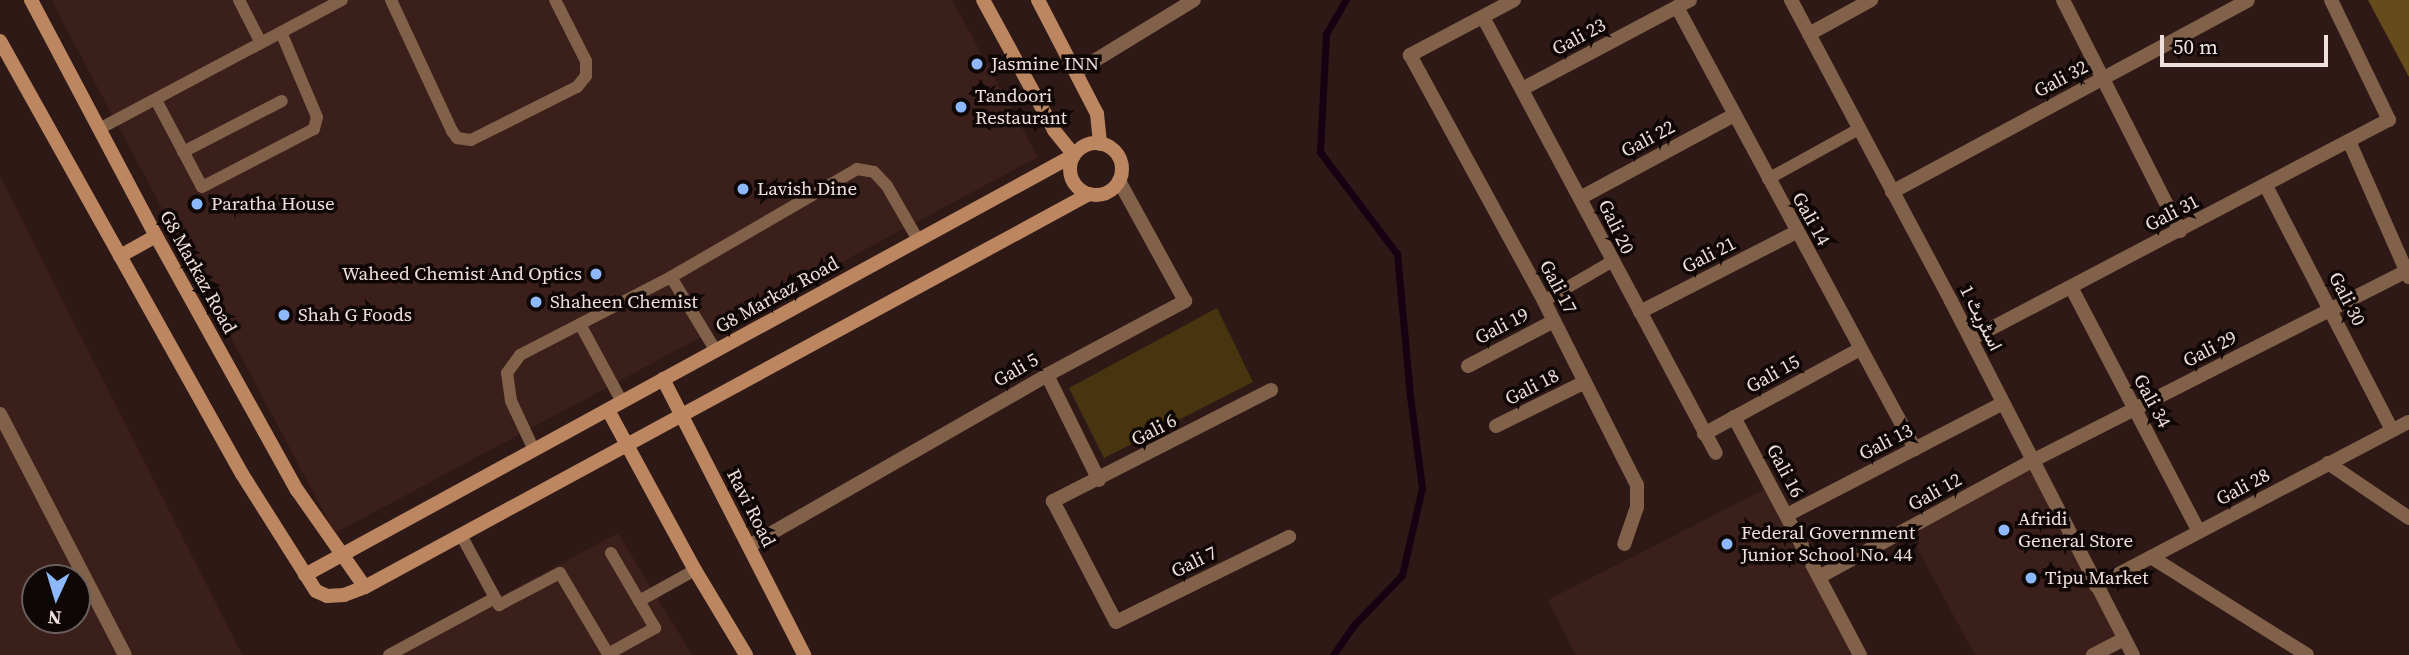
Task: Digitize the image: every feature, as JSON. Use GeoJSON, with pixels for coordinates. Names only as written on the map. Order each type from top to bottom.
{"type":"FeatureCollection","features":[{"type":"Feature","properties":{"kind":"street","name":"G8 Markaz Road"},"geometry":{"type":"LineString","coordinates":[[31,0],[156,236],[297,490],[365,587]]}},
{"type":"Feature","properties":{"kind":"street"},"geometry":{"type":"LineString","coordinates":[[983,0],[1058,137],[1074,155]]}},
{"type":"Feature","properties":{"kind":"street"},"geometry":{"type":"LineString","coordinates":[[1038,0],[1101,123],[1100,144]]}},
{"type":"Feature","properties":{"kind":"street"},"geometry":{"type":"LineString","coordinates":[[1076,72],[1194,0]]}},
{"type":"Feature","properties":{"kind":"street"},"geometry":{"type":"LineString","coordinates":[[1483,17],[1514,0]]}},
{"type":"Feature","properties":{"kind":"street","name":"اسٹریٹ 1"},"geometry":{"type":"LineString","coordinates":[[1791,0],[1857,130],[1971,339],[2133,655]]}},
{"type":"Feature","properties":{"kind":"street"},"geometry":{"type":"LineString","coordinates":[[1810,34],[1871,0]]}},
{"type":"Feature","properties":{"kind":"street"},"geometry":{"type":"LineString","coordinates":[[2063,0],[2180,231]]}},
{"type":"Feature","properties":{"kind":"street","name":"Gali 32"},"geometry":{"type":"LineString","coordinates":[[1892,192],[2248,0]]}},
{"type":"Feature","properties":{"kind":"street","name":"Gali 31"},"geometry":{"type":"LineString","coordinates":[[1971,339],[2389,120],[2331,0]]}},
{"type":"Feature","properties":{"kind":"street","name":"Gali 23"},"geometry":{"type":"LineString","coordinates":[[1522,89],[1683,3]]}},
{"type":"Feature","properties":{"kind":"street","name":"Gali 14"},"geometry":{"type":"LineString","coordinates":[[1683,3],[1734,115],[1915,449]]}},
{"type":"Feature","properties":{"kind":"street","name":"Gali 17"},"geometry":{"type":"LineString","coordinates":[[1483,17],[1410,55],[1544,300],[1637,485],[1637,508],[1624,544]]}},
{"type":"Feature","properties":{"kind":"street","name":"Gali 20"},"geometry":{"type":"LineString","coordinates":[[1483,17],[1580,198],[1611,262],[1716,453]]}},
{"type":"Feature","properties":{"kind":"street"},"geometry":{"type":"LineString","coordinates":[[0,41],[242,474],[305,575],[316,591],[323,595],[344,595],[365,587],[1089,194],[1106,192],[1119,181],[1121,163],[1118,155],[1100,144],[1087,145],[1074,155],[1070,170],[1071,178],[1082,191],[1089,194]]}},
{"type":"Feature","properties":{"kind":"street","name":"Gali 22"},"geometry":{"type":"LineString","coordinates":[[1580,198],[1734,115]]}},
{"type":"Feature","properties":{"kind":"street"},"geometry":{"type":"LineString","coordinates":[[2349,141],[2407,274]]}},
{"type":"Feature","properties":{"kind":"street","name":"G8 Markaz Road"},"geometry":{"type":"LineString","coordinates":[[305,575],[1074,155]]}},
{"type":"Feature","properties":{"kind":"street","name":"Gali 5"},"geometry":{"type":"LineString","coordinates":[[749,546],[1047,375],[1185,300],[1119,181]]}},
{"type":"Feature","properties":{"kind":"street","name":"Gali 30"},"geometry":{"type":"LineString","coordinates":[[2266,186],[2392,430]]}},
{"type":"Feature","properties":{"kind":"street","name":"Gali 21"},"geometry":{"type":"LineString","coordinates":[[1640,312],[1796,232]]}},
{"type":"Feature","properties":{"kind":"street"},"geometry":{"type":"LineString","coordinates":[[120,256],[156,236]]}},
{"type":"Feature","properties":{"kind":"street","name":"Gali 29"},"geometry":{"type":"LineString","coordinates":[[2032,461],[2330,308],[2407,274]]}},
{"type":"Feature","properties":{"kind":"street","name":"Gali 34"},"geometry":{"type":"LineString","coordinates":[[2071,287],[2199,532]]}},
{"type":"Feature","properties":{"kind":"street","name":"Gali 19"},"geometry":{"type":"LineString","coordinates":[[1468,366],[1554,321]]}},
{"type":"Feature","properties":{"kind":"street","name":"Gali 15"},"geometry":{"type":"LineString","coordinates":[[1704,434],[1860,348]]}},
{"type":"Feature","properties":{"kind":"street"},"geometry":{"type":"LineString","coordinates":[[1047,375],[1098,480]]}},
{"type":"Feature","properties":{"kind":"street","name":"Ravi Road"},"geometry":{"type":"LineString","coordinates":[[663,379],[804,655]]}},
{"type":"Feature","properties":{"kind":"street","name":"Gali 18"},"geometry":{"type":"LineString","coordinates":[[1496,426],[1585,382]]}},
{"type":"Feature","properties":{"kind":"street","name":"Gali 6"},"geometry":{"type":"LineString","coordinates":[[1115,622],[1053,501],[1271,390]]}},
{"type":"Feature","properties":{"kind":"street","name":"Gali 13"},"geometry":{"type":"LineString","coordinates":[[1787,514],[2003,403]]}},
{"type":"Feature","properties":{"kind":"street"},"geometry":{"type":"LineString","coordinates":[[608,410],[695,570],[747,655]]}},
{"type":"Feature","properties":{"kind":"street"},"geometry":{"type":"LineString","coordinates":[[0,414],[125,655]]}},
{"type":"Feature","properties":{"kind":"street","name":"Gali 16"},"geometry":{"type":"LineString","coordinates":[[1734,417],[1860,655]]}},
{"type":"Feature","properties":{"kind":"street","name":"Gali 28"},"geometry":{"type":"LineString","coordinates":[[2096,586],[2409,422]]}},
{"type":"Feature","properties":{"kind":"street","name":"Gali 12"},"geometry":{"type":"LineString","coordinates":[[1819,578],[2032,461]]}},
{"type":"Feature","properties":{"kind":"street"},"geometry":{"type":"LineString","coordinates":[[2328,463],[2409,518]]}},
{"type":"Feature","properties":{"kind":"street","name":"Gali 7"},"geometry":{"type":"LineString","coordinates":[[1115,622],[1289,537]]}},
{"type":"Feature","properties":{"kind":"street"},"geometry":{"type":"LineString","coordinates":[[2151,556],[2307,655]]}},
{"type":"Feature","properties":{"kind":"street"},"geometry":{"type":"LineString","coordinates":[[2094,655],[2124,639]]}},
{"type":"Feature","properties":{"kind":"lane"},"geometry":{"type":"LineString","coordinates":[[239,0],[261,43]]}},
{"type":"Feature","properties":{"kind":"lane"},"geometry":{"type":"LineString","coordinates":[[99,129],[342,0]]}},
{"type":"Feature","properties":{"kind":"lane"},"geometry":{"type":"LineString","coordinates":[[391,0],[452,131],[457,138],[471,140],[578,87],[586,76],[586,61],[555,0]]}},
{"type":"Feature","properties":{"kind":"lane"},"geometry":{"type":"LineString","coordinates":[[156,100],[202,187],[314,129],[317,117],[281,32]]}},
{"type":"Feature","properties":{"kind":"lane"},"geometry":{"type":"LineString","coordinates":[[183,152],[282,101]]}},
{"type":"Feature","properties":{"kind":"lane"},"geometry":{"type":"LineString","coordinates":[[1768,179],[1857,130]]}},
{"type":"Feature","properties":{"kind":"lane"},"geometry":{"type":"LineString","coordinates":[[534,450],[511,401],[507,373],[520,355],[671,277],[857,169],[874,172],[881,179],[918,240]]}},
{"type":"Feature","properties":{"kind":"lane"},"geometry":{"type":"LineString","coordinates":[[1544,300],[1611,262]]}},
{"type":"Feature","properties":{"kind":"lane"},"geometry":{"type":"LineString","coordinates":[[671,277],[716,351]]}},
{"type":"Feature","properties":{"kind":"lane"},"geometry":{"type":"LineString","coordinates":[[580,324],[622,402]]}},
{"type":"Feature","properties":{"kind":"lane"},"geometry":{"type":"LineString","coordinates":[[461,535],[499,605],[560,573],[608,654],[655,628],[611,553]]}},
{"type":"Feature","properties":{"kind":"lane"},"geometry":{"type":"LineString","coordinates":[[639,601],[695,570]]}},
{"type":"Feature","properties":{"kind":"lane"},"geometry":{"type":"LineString","coordinates":[[389,655],[495,598]]}},
{"type":"Feature","properties":{"kind":"shaded area"},"geometry":{"type":"Polygon","coordinates":[[[51,0],[952,0],[1038,157],[335,533],[51,0]]]}},
{"type":"Feature","properties":{"kind":"shaded area"},"geometry":{"type":"Polygon","coordinates":[[[2368,0],[2409,0],[2409,77],[2368,0]]]}},
{"type":"Feature","properties":{"kind":"shaded area"},"geometry":{"type":"Polygon","coordinates":[[[0,176],[242,655],[0,655],[0,176]]]}},
{"type":"Feature","properties":{"kind":"shaded area"},"geometry":{"type":"Polygon","coordinates":[[[1217,308],[1253,382],[1104,458],[1069,388],[1217,308]]]}},
{"type":"Feature","properties":{"kind":"shaded area","name":"Tipu Market"},"geometry":{"type":"Polygon","coordinates":[[[2032,467],[2117,639],[2086,655],[1975,655],[1909,533],[2032,467]]]}},
{"type":"Feature","properties":{"kind":"shaded area","name":"Federal Government Junior School No. 44"},"geometry":{"type":"Polygon","coordinates":[[[1767,488],[1853,655],[1576,655],[1548,600],[1767,488]]]}},
{"type":"Feature","properties":{"kind":"shaded area"},"geometry":{"type":"Polygon","coordinates":[[[618,533],[692,655],[391,655],[618,533]]]}},
{"type":"Feature","properties":{"kind":"waterway"},"geometry":{"type":"LineString","coordinates":[[1333,655],[1353,626],[1402,575],[1422,488],[1410,396],[1397,254],[1320,152],[1326,34],[1346,0]]}},
{"type":"Feature","properties":{"kind":"place","name":"Jasmine INN"},"geometry":{"type":"Point","coordinates":[977,64]}},
{"type":"Feature","properties":{"kind":"place","name":"Tandoori Restaurant"},"geometry":{"type":"Point","coordinates":[961,107]}},
{"type":"Feature","properties":{"kind":"place","name":"Lavish Dine"},"geometry":{"type":"Point","coordinates":[743,189]}},
{"type":"Feature","properties":{"kind":"place","name":"Paratha House"},"geometry":{"type":"Point","coordinates":[197,204]}},
{"type":"Feature","properties":{"kind":"place","name":"Waheed Chemist And Optics"},"geometry":{"type":"Point","coordinates":[596,274]}},
{"type":"Feature","properties":{"kind":"place","name":"Shaheen Chemist"},"geometry":{"type":"Point","coordinates":[536,302]}},
{"type":"Feature","properties":{"kind":"place","name":"Shah G Foods"},"geometry":{"type":"Point","coordinates":[284,315]}},
{"type":"Feature","properties":{"kind":"place","name":"Afridi General Store"},"geometry":{"type":"Point","coordinates":[2004,530]}},
{"type":"Feature","properties":{"kind":"place","name":"Federal Government Junior School No. 44"},"geometry":{"type":"Point","coordinates":[1727,544]}},
{"type":"Feature","properties":{"kind":"place","name":"Tipu Market"},"geometry":{"type":"Point","coordinates":[2031,578]}}]}
